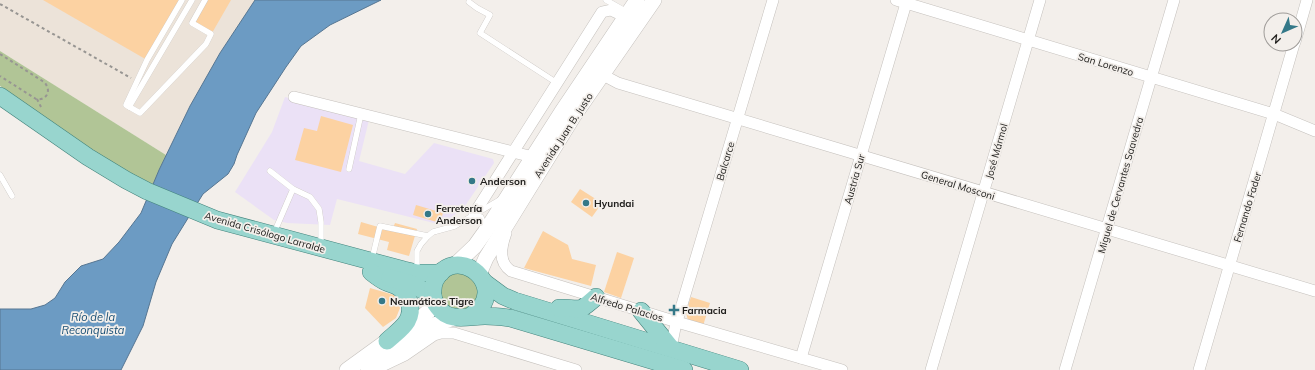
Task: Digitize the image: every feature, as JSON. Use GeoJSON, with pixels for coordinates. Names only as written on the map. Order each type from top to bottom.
{"type":"FeatureCollection","features":[{"type":"Feature","properties":{"kind":"main road","name":"Avenida Juan B. Justo"},"geometry":{"type":"LineString","coordinates":[[482,278],[486,258],[533,157],[637,0]]}},
{"type":"Feature","properties":{"kind":"main road","name":"Avenida Juan B. Justo"},"geometry":{"type":"LineString","coordinates":[[448,269],[475,246],[515,197],[603,75],[654,0]]}},
{"type":"Feature","properties":{"kind":"main road","name":"Avenida Crisólogo Larralde"},"geometry":{"type":"LineString","coordinates":[[0,96],[122,188],[149,202],[215,228],[254,235],[371,267],[417,273],[448,269]]}},
{"type":"Feature","properties":{"kind":"main road","name":"Avenida Crisólogo Larralde"},"geometry":{"type":"LineString","coordinates":[[0,108],[85,161]]}},
{"type":"Feature","properties":{"kind":"main road","name":"Avenida Crisólogo Larralde"},"geometry":{"type":"LineString","coordinates":[[254,235],[274,235],[321,248],[412,284],[434,300]]}},
{"type":"Feature","properties":{"kind":"main road"},"geometry":{"type":"LineString","coordinates":[[371,267],[386,282],[399,287],[408,298],[410,306],[411,312],[408,320],[387,341]]}},
{"type":"Feature","properties":{"kind":"main road"},"geometry":{"type":"LineString","coordinates":[[459,323],[444,313],[434,300],[434,284],[448,269],[471,268],[503,296],[515,301],[740,370]]}},
{"type":"Feature","properties":{"kind":"main road"},"geometry":{"type":"LineString","coordinates":[[459,323],[481,307],[485,299],[486,290],[482,278]]}},
{"type":"Feature","properties":{"kind":"main road"},"geometry":{"type":"LineString","coordinates":[[550,312],[561,308],[578,310],[583,309],[596,297]]}},
{"type":"Feature","properties":{"kind":"main road"},"geometry":{"type":"LineString","coordinates":[[347,370],[387,341],[412,326],[434,300]]}},
{"type":"Feature","properties":{"kind":"main road"},"geometry":{"type":"LineString","coordinates":[[641,311],[671,348]]}},
{"type":"Feature","properties":{"kind":"main road"},"geometry":{"type":"LineString","coordinates":[[368,370],[428,327],[500,317],[519,320],[673,368]]}},
{"type":"Feature","properties":{"kind":"street","name":"Balcarce"},"geometry":{"type":"LineString","coordinates":[[671,348],[677,322],[773,0]]}},
{"type":"Feature","properties":{"kind":"street","name":"José Mármol"},"geometry":{"type":"LineString","coordinates":[[931,370],[1040,0]]}},
{"type":"Feature","properties":{"kind":"street","name":"Miguel de Cervantes Saavedra"},"geometry":{"type":"LineString","coordinates":[[1065,370],[1174,0]]}},
{"type":"Feature","properties":{"kind":"street","name":"Fernando Fader"},"geometry":{"type":"LineString","coordinates":[[1303,14],[1307,0]]}},
{"type":"Feature","properties":{"kind":"street","name":"San Lorenzo"},"geometry":{"type":"LineString","coordinates":[[903,1],[1274,114],[1315,131]]}},
{"type":"Feature","properties":{"kind":"street","name":"Austria Sur"},"geometry":{"type":"LineString","coordinates":[[801,358],[861,155],[903,1]]}},
{"type":"Feature","properties":{"kind":"street"},"geometry":{"type":"LineString","coordinates":[[474,214],[602,12],[611,10],[627,15]]}},
{"type":"Feature","properties":{"kind":"street","name":"Fernando Fader"},"geometry":{"type":"LineString","coordinates":[[1199,370],[1292,52]]}},
{"type":"Feature","properties":{"kind":"street","name":"General Mosconi"},"geometry":{"type":"LineString","coordinates":[[603,75],[618,83],[1315,291]]}},
{"type":"Feature","properties":{"kind":"street"},"geometry":{"type":"LineString","coordinates":[[294,97],[533,157]]}},
{"type":"Feature","properties":{"kind":"street","name":"Alfredo Palacios"},"geometry":{"type":"LineString","coordinates":[[515,197],[501,251],[503,261],[507,269],[511,272],[842,370]]}},
{"type":"Feature","properties":{"kind":"street"},"geometry":{"type":"LineString","coordinates":[[374,370],[405,355],[434,335],[459,323],[576,370]]}},
{"type":"Feature","properties":{"kind":"lane"},"geometry":{"type":"LineString","coordinates":[[182,0],[147,60],[126,105],[140,113],[206,44],[210,34],[192,22],[205,0]]}},
{"type":"Feature","properties":{"kind":"lane"},"geometry":{"type":"LineString","coordinates":[[129,107],[192,0]]}},
{"type":"Feature","properties":{"kind":"lane"},"geometry":{"type":"LineString","coordinates":[[606,0],[627,15]]}},
{"type":"Feature","properties":{"kind":"lane"},"geometry":{"type":"LineString","coordinates":[[469,2],[490,15],[480,32],[557,83]]}},
{"type":"Feature","properties":{"kind":"lane"},"geometry":{"type":"LineString","coordinates":[[349,169],[361,114]]}},
{"type":"Feature","properties":{"kind":"lane"},"geometry":{"type":"LineString","coordinates":[[270,171],[293,189],[310,197],[319,209],[321,222],[321,248]]}},
{"type":"Feature","properties":{"kind":"lane"},"geometry":{"type":"LineString","coordinates":[[0,175],[12,196]]}},
{"type":"Feature","properties":{"kind":"lane"},"geometry":{"type":"LineString","coordinates":[[274,235],[293,189]]}},
{"type":"Feature","properties":{"kind":"lane"},"geometry":{"type":"LineString","coordinates":[[417,273],[417,252],[421,244],[433,232],[455,226],[474,214],[515,197]]}},
{"type":"Feature","properties":{"kind":"lane"},"geometry":{"type":"LineString","coordinates":[[474,214],[484,220],[485,232]]}},
{"type":"Feature","properties":{"kind":"lane"},"geometry":{"type":"LineString","coordinates":[[371,267],[380,226],[428,236]]}},
{"type":"Feature","properties":{"kind":"path"},"geometry":{"type":"LineString","coordinates":[[0,4],[137,81]]}},
{"type":"Feature","properties":{"kind":"path"},"geometry":{"type":"LineString","coordinates":[[0,54],[44,82],[48,87],[48,93],[45,98],[36,99],[0,76]]}},
{"type":"Feature","properties":{"kind":"shaded area"},"geometry":{"type":"Polygon","coordinates":[[[0,0],[255,0],[220,53],[190,106],[166,155],[0,51],[0,0]]]}},
{"type":"Feature","properties":{"kind":"shaded area"},"geometry":{"type":"Polygon","coordinates":[[[285,97],[369,120],[359,161],[405,174],[434,143],[493,159],[494,163],[465,206],[442,225],[337,199],[330,225],[287,223],[274,220],[235,192],[272,132],[285,97]]]}},
{"type":"Feature","properties":{"kind":"green space"},"geometry":{"type":"Polygon","coordinates":[[[0,51],[166,155],[152,188],[122,172],[0,86],[0,51]]]}},
{"type":"Feature","properties":{"kind":"green space"},"geometry":{"type":"Polygon","coordinates":[[[463,270],[482,290],[467,313],[441,305],[440,296],[441,281],[448,275],[463,270]]]}},
{"type":"Feature","properties":{"kind":"water","name":"Río de la Reconquista"},"geometry":{"type":"Polygon","coordinates":[[[255,0],[381,0],[330,25],[301,46],[286,67],[256,113],[234,164],[228,174],[203,194],[172,244],[156,282],[143,326],[121,370],[0,370],[0,309],[31,309],[45,305],[55,298],[65,282],[81,266],[103,259],[119,242],[141,213],[159,170],[190,106],[220,53],[255,0]]]}},
{"type":"Feature","properties":{"kind":"building"},"geometry":{"type":"Polygon","coordinates":[[[43,0],[181,0],[147,60],[43,0]]]}},
{"type":"Feature","properties":{"kind":"building"},"geometry":{"type":"Polygon","coordinates":[[[206,0],[231,0],[212,33],[193,23],[206,0]]]}},
{"type":"Feature","properties":{"kind":"building"},"geometry":{"type":"Polygon","coordinates":[[[321,116],[353,125],[341,172],[295,160],[304,128],[317,131],[321,116]]]}},
{"type":"Feature","properties":{"kind":"building","name":"Hyundai"},"geometry":{"type":"Polygon","coordinates":[[[580,189],[602,203],[592,217],[571,202],[580,189]]]}},
{"type":"Feature","properties":{"kind":"building","name":"Ferretería Anderson"},"geometry":{"type":"Polygon","coordinates":[[[416,205],[443,213],[440,223],[413,215],[416,205]]]}},
{"type":"Feature","properties":{"kind":"building"},"geometry":{"type":"Polygon","coordinates":[[[361,222],[392,231],[395,223],[417,229],[409,256],[387,250],[389,242],[358,234],[361,222]]]}},
{"type":"Feature","properties":{"kind":"building"},"geometry":{"type":"Polygon","coordinates":[[[543,231],[568,245],[572,259],[596,265],[591,286],[524,268],[543,231]]]}},
{"type":"Feature","properties":{"kind":"building"},"geometry":{"type":"Polygon","coordinates":[[[617,252],[634,258],[621,298],[604,292],[617,252]]]}},
{"type":"Feature","properties":{"kind":"building","name":"Neumáticos Tigre"},"geometry":{"type":"Polygon","coordinates":[[[370,288],[394,295],[400,308],[396,318],[383,327],[365,308],[370,288]]]}},
{"type":"Feature","properties":{"kind":"building"},"geometry":{"type":"Polygon","coordinates":[[[691,297],[710,303],[703,326],[688,321],[686,312],[691,297]]]}},
{"type":"Feature","properties":{"kind":"place","name":"Anderson"},"geometry":{"type":"Point","coordinates":[472,181]}},
{"type":"Feature","properties":{"kind":"place","name":"Hyundai"},"geometry":{"type":"Point","coordinates":[586,203]}},
{"type":"Feature","properties":{"kind":"place","name":"Ferretería Anderson"},"geometry":{"type":"Point","coordinates":[428,214]}},
{"type":"Feature","properties":{"kind":"place","name":"Neumáticos Tigre"},"geometry":{"type":"Point","coordinates":[382,301]}},
{"type":"Feature","properties":{"kind":"place","name":"Farmacia"},"geometry":{"type":"Point","coordinates":[674,310]}}]}
